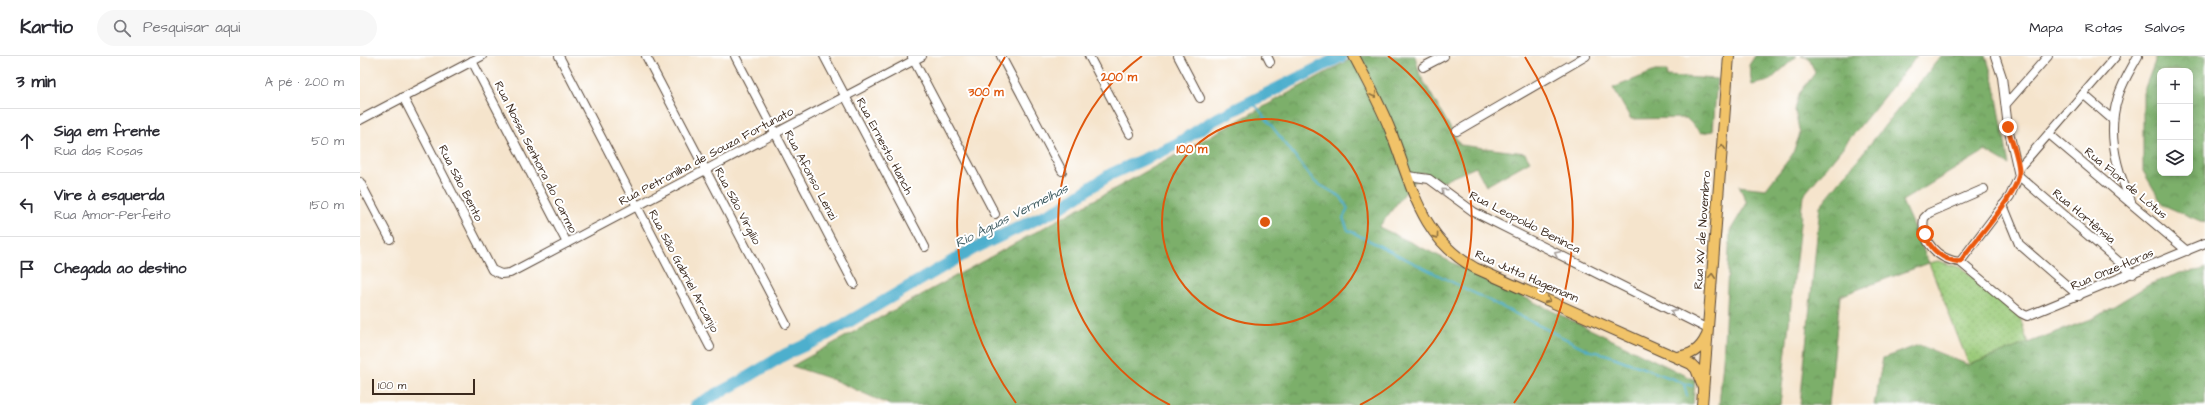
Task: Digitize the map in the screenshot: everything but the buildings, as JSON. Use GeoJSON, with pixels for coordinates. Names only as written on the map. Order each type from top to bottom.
{"type":"FeatureCollection","features":[{"type":"Feature","properties":{"kind":"main road","name":"Rua XV de Novembro"},"geometry":{"type":"LineString","coordinates":[[1702,405],[1729,56]]}},
{"type":"Feature","properties":{"kind":"main road"},"geometry":{"type":"LineString","coordinates":[[1355,58],[1384,114],[1408,176]]}},
{"type":"Feature","properties":{"kind":"main road","name":"Rua Jutta Hagemann"},"geometry":{"type":"LineString","coordinates":[[1408,176],[1421,211],[1432,231],[1445,247],[1462,261],[1691,364],[1696,369],[1703,387]]}},
{"type":"Feature","properties":{"kind":"main road"},"geometry":{"type":"LineString","coordinates":[[1676,357],[1685,356],[1697,350],[1705,339],[1708,329]]}},
{"type":"Feature","properties":{"kind":"street"},"geometry":{"type":"LineString","coordinates":[[360,120],[482,56]]}},
{"type":"Feature","properties":{"kind":"street","name":"Rua São Gabriel Arcanjo"},"geometry":{"type":"LineString","coordinates":[[559,56],[710,347]]}},
{"type":"Feature","properties":{"kind":"street","name":"Rua São Virgílio"},"geometry":{"type":"LineString","coordinates":[[646,56],[786,324]]}},
{"type":"Feature","properties":{"kind":"street","name":"Rua Afonso Lenzi"},"geometry":{"type":"LineString","coordinates":[[735,56],[854,284]]}},
{"type":"Feature","properties":{"kind":"street","name":"Rua Ernesto Hanch"},"geometry":{"type":"LineString","coordinates":[[824,56],[925,246]]}},
{"type":"Feature","properties":{"kind":"street"},"geometry":{"type":"LineString","coordinates":[[1001,56],[1062,171]]}},
{"type":"Feature","properties":{"kind":"street"},"geometry":{"type":"LineString","coordinates":[[1089,56],[1130,134]]}},
{"type":"Feature","properties":{"kind":"street"},"geometry":{"type":"LineString","coordinates":[[1178,56],[1200,98]]}},
{"type":"Feature","properties":{"kind":"street"},"geometry":{"type":"LineString","coordinates":[[1423,67],[1444,56]]}},
{"type":"Feature","properties":{"kind":"street"},"geometry":{"type":"LineString","coordinates":[[1457,130],[1586,56]]}},
{"type":"Feature","properties":{"kind":"street"},"geometry":{"type":"LineString","coordinates":[[1995,56],[2002,77],[2010,136],[2019,172]]}},
{"type":"Feature","properties":{"kind":"street"},"geometry":{"type":"LineString","coordinates":[[2006,104],[2048,56]]}},
{"type":"Feature","properties":{"kind":"street"},"geometry":{"type":"LineString","coordinates":[[1984,189],[1930,212],[1924,218],[1925,234],[1932,248],[1945,259],[1960,262],[2014,189],[2019,172],[2048,134],[2116,56]]}},
{"type":"Feature","properties":{"kind":"street"},"geometry":{"type":"LineString","coordinates":[[2132,204],[2118,170],[2114,147],[2113,120],[2118,96],[2138,56]]}},
{"type":"Feature","properties":{"kind":"street"},"geometry":{"type":"LineString","coordinates":[[916,57],[995,214]]}},
{"type":"Feature","properties":{"kind":"street","name":"Rua Petronilha de Souza Fortunato"},"geometry":{"type":"LineString","coordinates":[[502,274],[510,274],[916,57]]}},
{"type":"Feature","properties":{"kind":"street","name":"Rua Nossa Senhora do Carmo"},"geometry":{"type":"LineString","coordinates":[[472,61],[567,243]]}},
{"type":"Feature","properties":{"kind":"street"},"geometry":{"type":"LineString","coordinates":[[2083,94],[2113,120]]}},
{"type":"Feature","properties":{"kind":"street","name":"Rua São Bento"},"geometry":{"type":"LineString","coordinates":[[403,97],[492,270],[502,274]]}},
{"type":"Feature","properties":{"kind":"street","name":"Rua Flor de Lótus"},"geometry":{"type":"LineString","coordinates":[[2048,134],[2187,251]]}},
{"type":"Feature","properties":{"kind":"street"},"geometry":{"type":"LineString","coordinates":[[2106,182],[2118,170]]}},
{"type":"Feature","properties":{"kind":"street","name":"Rua Hortênsia"},"geometry":{"type":"LineString","coordinates":[[2019,172],[2133,274]]}},
{"type":"Feature","properties":{"kind":"street","name":"Rua Leopoldo Beninca"},"geometry":{"type":"LineString","coordinates":[[1408,176],[1429,179],[1474,212],[1708,329]]}},
{"type":"Feature","properties":{"kind":"street"},"geometry":{"type":"LineString","coordinates":[[360,182],[390,239]]}},
{"type":"Feature","properties":{"kind":"street"},"geometry":{"type":"LineString","coordinates":[[2003,205],[2019,244],[2079,296]]}},
{"type":"Feature","properties":{"kind":"street","name":"Rua Onze-Horas"},"geometry":{"type":"LineString","coordinates":[[1960,262],[2021,313],[2027,316],[2133,274],[2205,243]]}},
{"type":"Feature","properties":{"kind":"green space"},"geometry":{"type":"Polygon","coordinates":[[[1356,56],[1415,56],[1420,75],[1460,145],[1525,153],[1530,161],[1486,186],[1476,167],[1441,182],[1421,172],[1379,227],[1695,380],[1693,405],[890,405],[834,380],[792,366],[1356,56]]]}},
{"type":"Feature","properties":{"kind":"green space"},"geometry":{"type":"Polygon","coordinates":[[[1755,56],[1797,56],[1769,81],[1752,85],[1749,65],[1755,56]]]}},
{"type":"Feature","properties":{"kind":"green space"},"geometry":{"type":"Polygon","coordinates":[[[1801,56],[1917,56],[1803,196],[1780,405],[1719,405],[1723,361],[1730,231],[1747,203],[1739,186],[1766,189],[1792,155],[1800,134],[1795,110],[1799,94],[1815,73],[1809,58],[1801,56]]]}},
{"type":"Feature","properties":{"kind":"green space"},"geometry":{"type":"Polygon","coordinates":[[[1941,56],[1986,56],[1994,81],[2009,165],[1985,151],[1902,201],[1929,263],[1840,296],[1829,405],[1800,405],[1820,206],[1941,56]]]}},
{"type":"Feature","properties":{"kind":"green space"},"geometry":{"type":"Polygon","coordinates":[[[2157,56],[2205,56],[2205,223],[2163,205],[2143,171],[2143,93],[2157,56]]]}},
{"type":"Feature","properties":{"kind":"green space"},"geometry":{"type":"Polygon","coordinates":[[[1655,71],[1667,71],[1666,76],[1717,79],[1713,131],[1701,133],[1686,118],[1631,119],[1613,88],[1655,71]]]}},
{"type":"Feature","properties":{"kind":"green space"},"geometry":{"type":"Polygon","coordinates":[[[1938,261],[1962,268],[2017,314],[2021,320],[2028,344],[1969,365],[1929,263],[1938,261]]]}},
{"type":"Feature","properties":{"kind":"green space"},"geometry":{"type":"Polygon","coordinates":[[[2205,267],[2205,405],[1874,405],[1883,358],[1919,345],[1969,365],[2094,318],[2150,284],[2180,273],[2201,270],[2205,267]]]}},
{"type":"Feature","properties":{"kind":"waterway","name":"Rio Águas Vermelhas"},"geometry":{"type":"LineString","coordinates":[[696,405],[741,381],[786,354],[821,338],[973,249],[1058,209],[1111,174],[1175,145],[1214,120],[1342,56]]}},
{"type":"Feature","properties":{"kind":"waterway"},"geometry":{"type":"LineString","coordinates":[[1250,103],[1257,107],[1315,182],[1341,197],[1348,209],[1343,218],[1348,230],[1590,351],[1605,354],[1692,386]]}},
{"type":"Feature","properties":{"kind":"waterway"},"geometry":{"type":"LineString","coordinates":[[1684,384],[1687,396]]}},
{"type":"Feature","properties":{"kind":"route"},"geometry":{"type":"LineString","coordinates":[[1925,234],[1932,248],[1939,255],[1945,259],[1960,262],[1974,241],[2010,196],[2017,183],[2019,168],[2008,127]]}}]}
